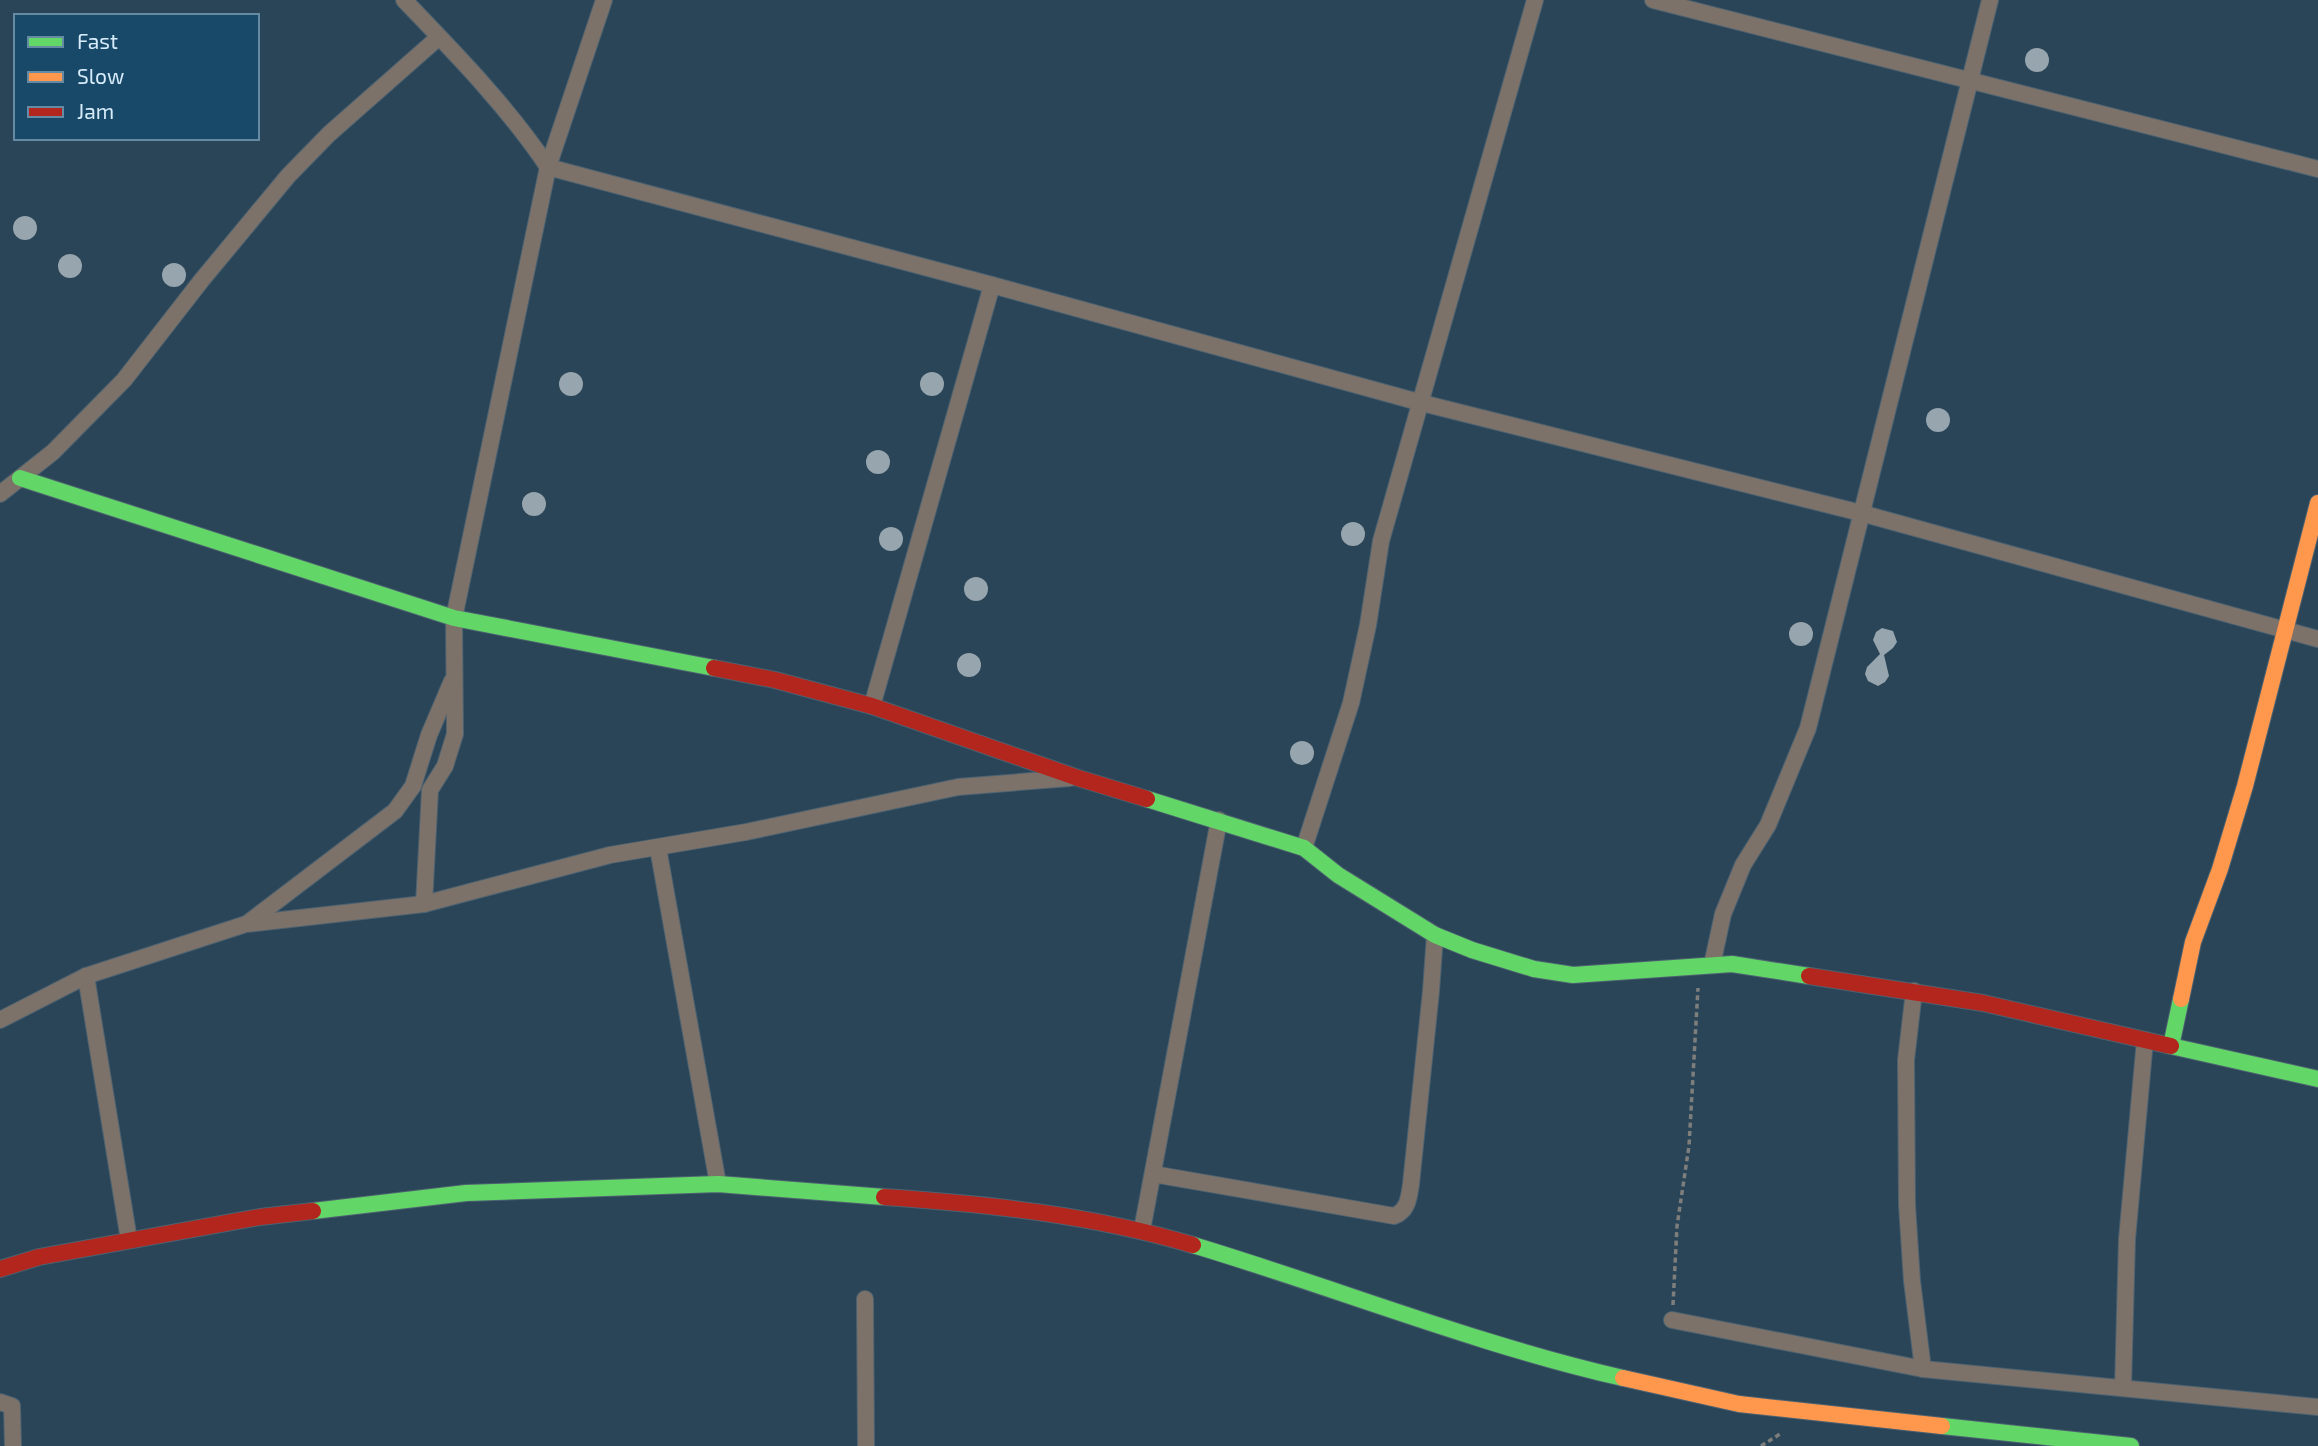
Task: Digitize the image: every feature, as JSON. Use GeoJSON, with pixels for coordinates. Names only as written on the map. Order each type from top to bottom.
{"type":"FeatureCollection","features":[{"type":"Feature","properties":{"kind":"main road"},"geometry":{"type":"LineString","coordinates":[[20,478],[454,618],[775,680],[872,706],[1078,778],[1304,848],[1338,875],[1435,935],[1472,950],[1534,969],[1573,975],[1732,964],[1983,1003],[2318,1079]]}},
{"type":"Feature","properties":{"kind":"main road"},"geometry":{"type":"LineString","coordinates":[[2171,1046],[2193,942],[2220,870],[2234,822],[2318,502]]}},
{"type":"Feature","properties":{"kind":"main road"},"geometry":{"type":"LineString","coordinates":[[0,1269],[39,1257],[260,1217],[466,1193],[718,1184],[995,1205],[1142,1230],[1286,1273],[1553,1362],[1739,1404],[2121,1445]]}},
{"type":"Feature","properties":{"kind":"street"},"geometry":{"type":"LineString","coordinates":[[404,0],[527,136],[548,167],[1422,403],[1861,513],[2318,639]]}},
{"type":"Feature","properties":{"kind":"street"},"geometry":{"type":"LineString","coordinates":[[424,904],[430,790],[451,751],[456,713],[454,618],[548,167],[604,0]]}},
{"type":"Feature","properties":{"kind":"street"},"geometry":{"type":"LineString","coordinates":[[1304,848],[1351,703],[1368,625],[1381,541],[1535,0]]}},
{"type":"Feature","properties":{"kind":"street"},"geometry":{"type":"LineString","coordinates":[[1653,0],[2318,169]]}},
{"type":"Feature","properties":{"kind":"street"},"geometry":{"type":"LineString","coordinates":[[1705,965],[1743,865],[1768,824],[1808,728],[1990,0]]}},
{"type":"Feature","properties":{"kind":"street"},"geometry":{"type":"LineString","coordinates":[[0,494],[52,452],[124,380],[201,281],[288,176],[320,142],[439,37]]}},
{"type":"Feature","properties":{"kind":"street"},"geometry":{"type":"LineString","coordinates":[[872,706],[992,285]]}},
{"type":"Feature","properties":{"kind":"street"},"geometry":{"type":"LineString","coordinates":[[246,924],[394,811],[413,786],[429,735],[455,675]]}},
{"type":"Feature","properties":{"kind":"street"},"geometry":{"type":"LineString","coordinates":[[0,1020],[86,976],[246,924],[424,904],[610,855],[760,829],[958,787],[1078,778]]}},
{"type":"Feature","properties":{"kind":"street"},"geometry":{"type":"LineString","coordinates":[[413,786],[430,790]]}},
{"type":"Feature","properties":{"kind":"street"},"geometry":{"type":"LineString","coordinates":[[1142,1230],[1219,820]]}},
{"type":"Feature","properties":{"kind":"street"},"geometry":{"type":"LineString","coordinates":[[658,848],[718,1184]]}},
{"type":"Feature","properties":{"kind":"street"},"geometry":{"type":"LineString","coordinates":[[1153,1174],[1394,1216],[1402,1212],[1409,1195],[1412,1171],[1435,935]]}},
{"type":"Feature","properties":{"kind":"street"},"geometry":{"type":"LineString","coordinates":[[86,976],[129,1240]]}},
{"type":"Feature","properties":{"kind":"street"},"geometry":{"type":"LineString","coordinates":[[1914,991],[1906,1060],[1907,1205],[1912,1281],[1923,1368]]}},
{"type":"Feature","properties":{"kind":"street"},"geometry":{"type":"LineString","coordinates":[[2123,1388],[2127,1239],[2145,1041]]}},
{"type":"Feature","properties":{"kind":"street"},"geometry":{"type":"LineString","coordinates":[[865,1299],[866,1446]]}},
{"type":"Feature","properties":{"kind":"street"},"geometry":{"type":"LineString","coordinates":[[1672,1320],[1923,1368],[2318,1407]]}},
{"type":"Feature","properties":{"kind":"street"},"geometry":{"type":"LineString","coordinates":[[0,1402],[12,1406],[13,1446]]}},
{"type":"Feature","properties":{"kind":"path"},"geometry":{"type":"LineString","coordinates":[[1672,1320],[1677,1226],[1689,1146],[1705,965]]}},
{"type":"Feature","properties":{"kind":"building"},"geometry":{"type":"Polygon","coordinates":[[[2037,48],[2048,55],[2049,60],[2042,71],[2037,72],[2026,65],[2025,60],[2032,49],[2037,48]]]}},
{"type":"Feature","properties":{"kind":"building"},"geometry":{"type":"Polygon","coordinates":[[[25,216],[36,223],[37,228],[30,239],[25,240],[14,233],[13,228],[20,217],[25,216]]]}},
{"type":"Feature","properties":{"kind":"building"},"geometry":{"type":"Polygon","coordinates":[[[70,254],[81,261],[82,266],[75,277],[70,278],[59,271],[58,266],[65,255],[70,254]]]}},
{"type":"Feature","properties":{"kind":"building"},"geometry":{"type":"Polygon","coordinates":[[[174,263],[185,270],[186,275],[179,286],[174,287],[163,280],[162,275],[169,264],[174,263]]]}},
{"type":"Feature","properties":{"kind":"building"},"geometry":{"type":"Polygon","coordinates":[[[571,372],[582,379],[583,384],[576,395],[571,396],[560,389],[559,384],[566,373],[571,372]]]}},
{"type":"Feature","properties":{"kind":"building"},"geometry":{"type":"Polygon","coordinates":[[[932,372],[943,379],[944,384],[937,395],[932,396],[921,389],[920,384],[927,373],[932,372]]]}},
{"type":"Feature","properties":{"kind":"building"},"geometry":{"type":"Polygon","coordinates":[[[1938,408],[1949,415],[1950,420],[1943,431],[1938,432],[1927,425],[1926,420],[1933,409],[1938,408]]]}},
{"type":"Feature","properties":{"kind":"building"},"geometry":{"type":"Polygon","coordinates":[[[878,450],[889,457],[890,462],[883,473],[878,474],[867,467],[866,462],[873,451],[878,450]]]}},
{"type":"Feature","properties":{"kind":"building"},"geometry":{"type":"Polygon","coordinates":[[[534,492],[545,499],[546,504],[539,515],[534,516],[523,509],[522,504],[529,493],[534,492]]]}},
{"type":"Feature","properties":{"kind":"building"},"geometry":{"type":"Polygon","coordinates":[[[1353,522],[1364,529],[1365,534],[1358,545],[1353,546],[1342,539],[1341,534],[1348,523],[1353,522]]]}},
{"type":"Feature","properties":{"kind":"building"},"geometry":{"type":"Polygon","coordinates":[[[891,527],[902,534],[903,539],[896,550],[891,551],[880,544],[879,539],[886,528],[891,527]]]}},
{"type":"Feature","properties":{"kind":"building"},"geometry":{"type":"Polygon","coordinates":[[[976,577],[987,584],[988,589],[981,600],[976,601],[965,594],[964,589],[971,578],[976,577]]]}},
{"type":"Feature","properties":{"kind":"building"},"geometry":{"type":"Polygon","coordinates":[[[1801,622],[1812,629],[1813,634],[1806,645],[1801,646],[1790,639],[1789,634],[1796,623],[1801,622]]]}},
{"type":"Feature","properties":{"kind":"building"},"geometry":{"type":"Polygon","coordinates":[[[1882,628],[1893,631],[1897,642],[1884,655],[1889,676],[1878,686],[1868,681],[1865,674],[1867,667],[1880,654],[1873,640],[1876,632],[1882,628]]]}},
{"type":"Feature","properties":{"kind":"building"},"geometry":{"type":"Polygon","coordinates":[[[969,653],[980,660],[981,665],[974,676],[969,677],[958,670],[957,665],[964,654],[969,653]]]}},
{"type":"Feature","properties":{"kind":"building"},"geometry":{"type":"Polygon","coordinates":[[[1302,741],[1313,748],[1314,753],[1307,764],[1302,765],[1291,758],[1290,753],[1297,742],[1302,741]]]}},
{"type":"Feature","properties":{"kind":"traffic: fast"},"geometry":{"type":"LineString","coordinates":[[20,478],[454,618],[714,668]]}},
{"type":"Feature","properties":{"kind":"traffic: fast"},"geometry":{"type":"LineString","coordinates":[[1147,799],[1304,848],[1338,875],[1435,935],[1472,950],[1534,969],[1573,975],[1732,964],[1809,976]]}},
{"type":"Feature","properties":{"kind":"traffic: fast"},"geometry":{"type":"LineString","coordinates":[[2181,999],[2171,1046],[2318,1079]]}},
{"type":"Feature","properties":{"kind":"traffic: fast"},"geometry":{"type":"LineString","coordinates":[[313,1211],[466,1193],[718,1184],[884,1197]]}},
{"type":"Feature","properties":{"kind":"traffic: fast"},"geometry":{"type":"LineString","coordinates":[[1193,1245],[1461,1333],[1623,1378]]}},
{"type":"Feature","properties":{"kind":"traffic: fast"},"geometry":{"type":"LineString","coordinates":[[1942,1426],[2131,1446]]}},
{"type":"Feature","properties":{"kind":"traffic: slow"},"geometry":{"type":"LineString","coordinates":[[2181,999],[2193,942],[2220,869],[2245,786],[2318,503]]}},
{"type":"Feature","properties":{"kind":"traffic: slow"},"geometry":{"type":"LineString","coordinates":[[1623,1378],[1739,1404],[1942,1426]]}},
{"type":"Feature","properties":{"kind":"traffic: jam"},"geometry":{"type":"LineString","coordinates":[[714,668],[775,680],[872,706],[1078,778],[1147,799]]}},
{"type":"Feature","properties":{"kind":"traffic: jam"},"geometry":{"type":"LineString","coordinates":[[1809,976],[1983,1003],[2171,1046]]}},
{"type":"Feature","properties":{"kind":"traffic: jam"},"geometry":{"type":"LineString","coordinates":[[884,1197],[1040,1212],[1117,1226],[1193,1245]]}},
{"type":"Feature","properties":{"kind":"traffic: jam"},"geometry":{"type":"LineString","coordinates":[[0,1269],[39,1257],[260,1217],[313,1211]]}}]}
